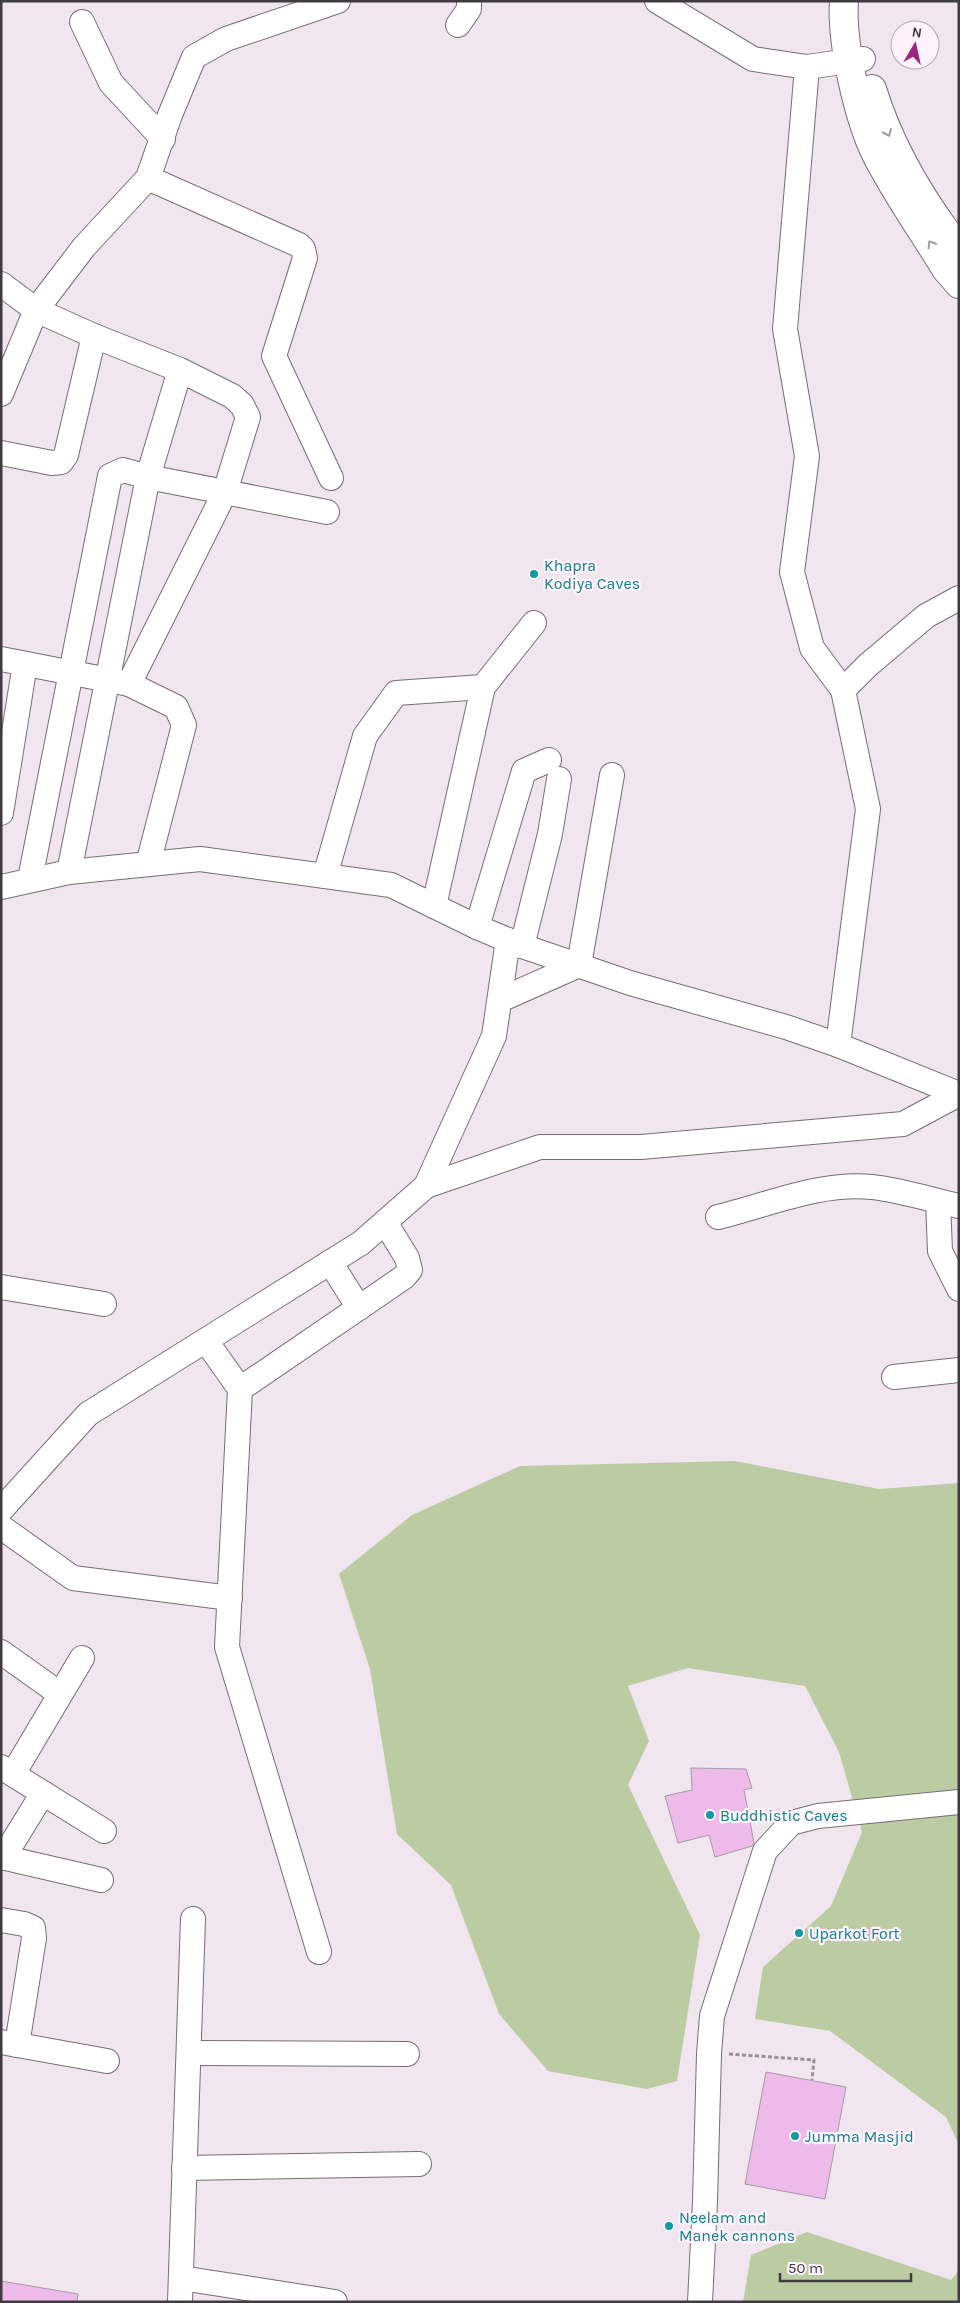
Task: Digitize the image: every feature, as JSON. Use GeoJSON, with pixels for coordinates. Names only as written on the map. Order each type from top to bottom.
{"type":"FeatureCollection","features":[{"type":"Feature","properties":{"kind":"main road"},"geometry":{"type":"LineString","coordinates":[[844,1],[843,11],[856,60],[866,130],[876,155],[946,269],[959,284]]}},
{"type":"Feature","properties":{"kind":"main road"},"geometry":{"type":"LineString","coordinates":[[860,1],[856,60],[902,165],[933,215],[959,250]]}},
{"type":"Feature","properties":{"kind":"street"},"geometry":{"type":"LineString","coordinates":[[1,394],[36,310],[84,247],[148,178],[170,115],[194,57],[226,39],[338,1]]}},
{"type":"Feature","properties":{"kind":"street"},"geometry":{"type":"LineString","coordinates":[[458,25],[469,10],[469,1]]}},
{"type":"Feature","properties":{"kind":"street"},"geometry":{"type":"LineString","coordinates":[[657,1],[753,59],[807,67],[856,60]]}},
{"type":"Feature","properties":{"kind":"street"},"geometry":{"type":"LineString","coordinates":[[82,22],[111,83],[163,139]]}},
{"type":"Feature","properties":{"kind":"street"},"geometry":{"type":"LineString","coordinates":[[807,67],[785,329],[807,456],[792,572],[812,648],[843,690],[868,809],[838,1045]]}},
{"type":"Feature","properties":{"kind":"street"},"geometry":{"type":"LineString","coordinates":[[148,178],[299,245],[304,249],[305,258],[274,356],[331,478]]}},
{"type":"Feature","properties":{"kind":"street"},"geometry":{"type":"LineString","coordinates":[[1,284],[36,310],[94,336],[180,370],[232,396],[242,405],[248,417],[225,492],[118,682]]}},
{"type":"Feature","properties":{"kind":"street"},"geometry":{"type":"LineString","coordinates":[[1,453],[52,463],[61,462],[66,455],[94,336]]}},
{"type":"Feature","properties":{"kind":"street"},"geometry":{"type":"LineString","coordinates":[[69,872],[118,682],[148,477],[180,370]]}},
{"type":"Feature","properties":{"kind":"street"},"geometry":{"type":"LineString","coordinates":[[30,879],[110,476],[123,470],[148,477],[327,512]]}},
{"type":"Feature","properties":{"kind":"street"},"geometry":{"type":"LineString","coordinates":[[843,690],[868,665],[926,616],[959,598]]}},
{"type":"Feature","properties":{"kind":"street"},"geometry":{"type":"LineString","coordinates":[[935,611],[959,621]]}},
{"type":"Feature","properties":{"kind":"street"},"geometry":{"type":"LineString","coordinates":[[434,906],[483,687],[534,623]]}},
{"type":"Feature","properties":{"kind":"street"},"geometry":{"type":"LineString","coordinates":[[1,659],[118,682],[176,707],[184,725],[148,864]]}},
{"type":"Feature","properties":{"kind":"street"},"geometry":{"type":"LineString","coordinates":[[1,813],[25,664]]}},
{"type":"Feature","properties":{"kind":"street"},"geometry":{"type":"LineString","coordinates":[[325,876],[365,736],[396,693],[483,687]]}},
{"type":"Feature","properties":{"kind":"street"},"geometry":{"type":"LineString","coordinates":[[426,1186],[494,1036],[500,1000],[515,943],[550,834],[554,770],[524,771],[478,927]]}},
{"type":"Feature","properties":{"kind":"street"},"geometry":{"type":"LineString","coordinates":[[579,966],[612,776]]}},
{"type":"Feature","properties":{"kind":"street"},"geometry":{"type":"LineString","coordinates":[[1,887],[30,879],[69,872],[200,859],[391,885],[515,943],[630,983],[786,1027],[838,1045],[959,1094]]}},
{"type":"Feature","properties":{"kind":"street"},"geometry":{"type":"LineString","coordinates":[[500,1000],[579,966]]}},
{"type":"Feature","properties":{"kind":"street"},"geometry":{"type":"LineString","coordinates":[[1,1510],[88,1414],[361,1243],[426,1186],[540,1148],[641,1147],[902,1124],[959,1094]]}},
{"type":"Feature","properties":{"kind":"street"},"geometry":{"type":"LineString","coordinates":[[718,1217],[805,1192],[839,1188],[872,1187],[948,1204],[940,1251],[959,1289]]}},
{"type":"Feature","properties":{"kind":"street"},"geometry":{"type":"LineString","coordinates":[[240,1389],[404,1277],[410,1270],[407,1258],[385,1222]]}},
{"type":"Feature","properties":{"kind":"street"},"geometry":{"type":"LineString","coordinates":[[330,1262],[359,1308]]}},
{"type":"Feature","properties":{"kind":"street"},"geometry":{"type":"LineString","coordinates":[[1,1287],[104,1304]]}},
{"type":"Feature","properties":{"kind":"street"},"geometry":{"type":"LineString","coordinates":[[206,1340],[240,1389],[227,1647],[319,1952]]}},
{"type":"Feature","properties":{"kind":"street"},"geometry":{"type":"LineString","coordinates":[[894,1377],[959,1370]]}},
{"type":"Feature","properties":{"kind":"street"},"geometry":{"type":"LineString","coordinates":[[1,1527],[73,1578],[230,1598]]}},
{"type":"Feature","properties":{"kind":"street"},"geometry":{"type":"LineString","coordinates":[[1,1652],[60,1694]]}},
{"type":"Feature","properties":{"kind":"street"},"geometry":{"type":"LineString","coordinates":[[82,1658],[60,1694],[7,1770],[104,1831]]}},
{"type":"Feature","properties":{"kind":"street"},"geometry":{"type":"LineString","coordinates":[[43,1793],[2,1858],[101,1880]]}},
{"type":"Feature","properties":{"kind":"street"},"geometry":{"type":"LineString","coordinates":[[700,2302],[705,2201],[708,2054],[712,2016],[765,1851],[791,1824],[818,1816],[959,1802]]}},
{"type":"Feature","properties":{"kind":"street"},"geometry":{"type":"LineString","coordinates":[[180,2302],[193,1919]]}},
{"type":"Feature","properties":{"kind":"street"},"geometry":{"type":"LineString","coordinates":[[1,1920],[24,1924],[33,1928],[34,1938],[9,2044],[108,2061]]}},
{"type":"Feature","properties":{"kind":"street"},"geometry":{"type":"LineString","coordinates":[[189,2053],[407,2054]]}},
{"type":"Feature","properties":{"kind":"street"},"geometry":{"type":"LineString","coordinates":[[184,2168],[419,2164]]}},
{"type":"Feature","properties":{"kind":"street"},"geometry":{"type":"LineString","coordinates":[[181,2278],[335,2302]]}},
{"type":"Feature","properties":{"kind":"path"},"geometry":{"type":"LineString","coordinates":[[708,2054],[774,2056],[814,2060],[812,2080]]}},
{"type":"Feature","properties":{"kind":"green space"},"geometry":{"type":"Polygon","coordinates":[[[735,1461],[879,1489],[959,1483],[959,2145],[946,2117],[830,2031],[755,2019],[763,1967],[831,1906],[862,1832],[839,1752],[805,1686],[688,1668],[628,1686],[649,1741],[628,1785],[700,1935],[677,2081],[647,2089],[548,2071],[499,2014],[451,1885],[397,1834],[370,1669],[339,1574],[412,1515],[520,1466],[735,1461]]]}},
{"type":"Feature","properties":{"kind":"green space"},"geometry":{"type":"Polygon","coordinates":[[[807,2232],[951,2280],[959,2270],[959,2302],[743,2302],[751,2255],[807,2232]]]}},
{"type":"Feature","properties":{"kind":"building","name":"Buddhistic Caves"},"geometry":{"type":"Polygon","coordinates":[[[691,1768],[746,1769],[752,1788],[744,1790],[754,1843],[752,1846],[715,1857],[709,1835],[678,1843],[665,1796],[692,1790],[691,1768]]]}},
{"type":"Feature","properties":{"kind":"building","name":"Jumma Masjid"},"geometry":{"type":"Polygon","coordinates":[[[766,2072],[846,2087],[825,2199],[745,2184],[766,2072]]]}},
{"type":"Feature","properties":{"kind":"building"},"geometry":{"type":"Polygon","coordinates":[[[1,2281],[78,2294],[77,2302],[1,2302],[1,2281]]]}},
{"type":"Feature","properties":{"kind":"place","name":"Khapra Kodiya Caves"},"geometry":{"type":"Point","coordinates":[534,574]}},
{"type":"Feature","properties":{"kind":"place","name":"Buddhistic Caves"},"geometry":{"type":"Point","coordinates":[710,1815]}},
{"type":"Feature","properties":{"kind":"place","name":"Uparkot Fort"},"geometry":{"type":"Point","coordinates":[799,1933]}},
{"type":"Feature","properties":{"kind":"place","name":"Jumma Masjid"},"geometry":{"type":"Point","coordinates":[795,2136]}},
{"type":"Feature","properties":{"kind":"place","name":"Neelam and Manek cannons"},"geometry":{"type":"Point","coordinates":[669,2226]}}]}
